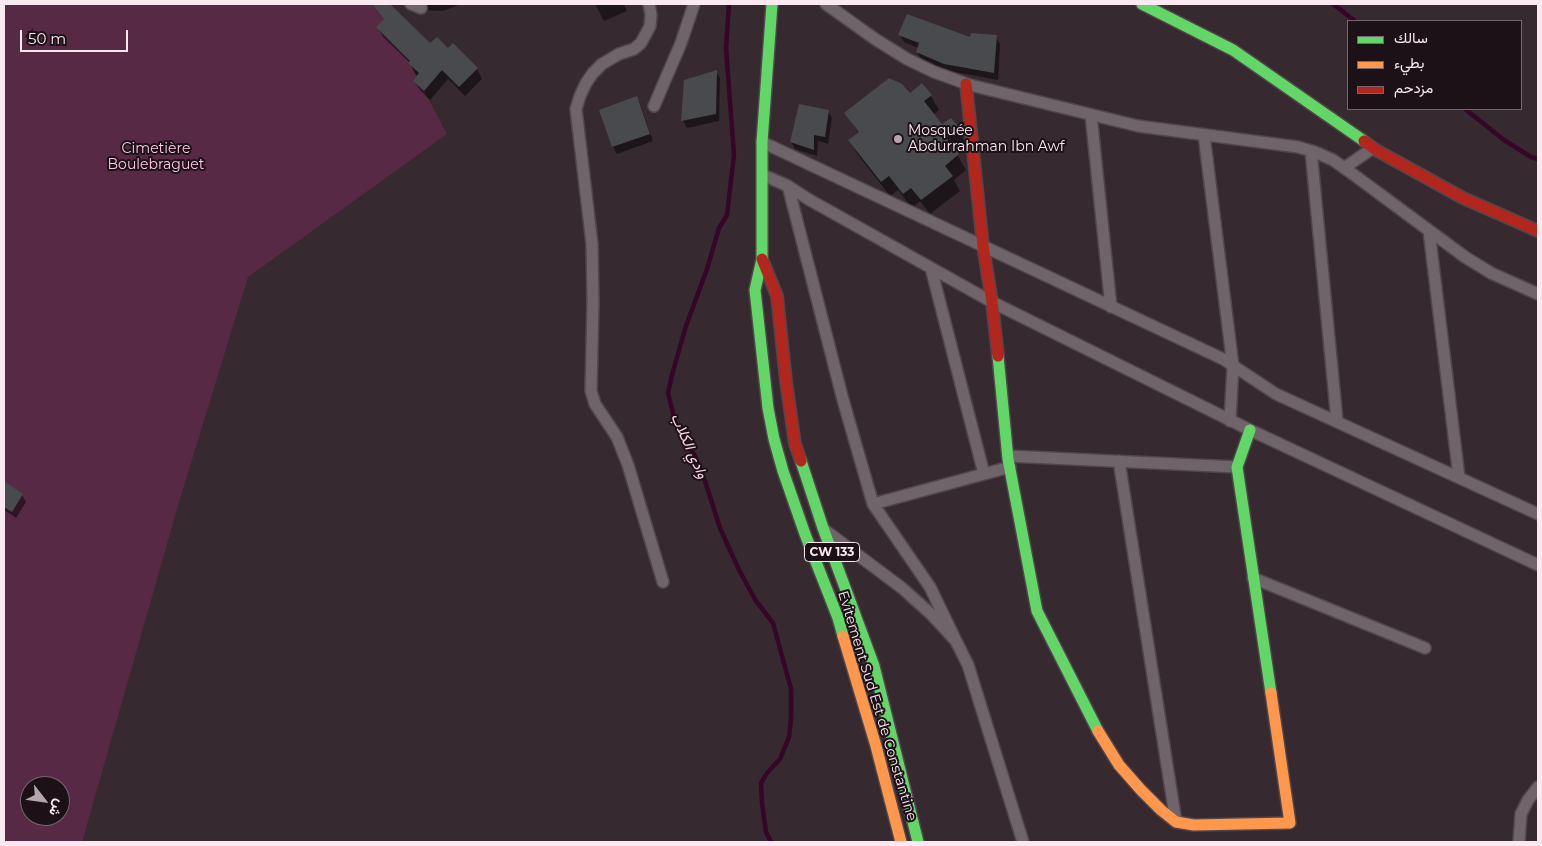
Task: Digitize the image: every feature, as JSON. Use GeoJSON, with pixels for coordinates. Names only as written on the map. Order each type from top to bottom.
{"type":"FeatureCollection","features":[{"type":"Feature","properties":{"kind":"main road","name":"Evitement Sud Est de Constantine"},"geometry":{"type":"LineString","coordinates":[[772,4],[762,142],[762,258],[755,290],[768,408],[783,471],[838,618],[876,746],[901,842]]}},
{"type":"Feature","properties":{"kind":"main road"},"geometry":{"type":"LineString","coordinates":[[1142,4],[1232,50],[1373,148],[1463,198],[1538,231]]}},
{"type":"Feature","properties":{"kind":"main road"},"geometry":{"type":"LineString","coordinates":[[966,84],[1009,462],[1037,611],[1093,723],[1119,765],[1147,796],[1176,822],[1194,825],[1290,823],[1237,466],[1250,430]]}},
{"type":"Feature","properties":{"kind":"main road","name":"Evitement Sud Est de Constantine"},"geometry":{"type":"LineString","coordinates":[[762,258],[777,296],[786,381],[796,444],[823,528],[874,666],[918,842]]}},
{"type":"Feature","properties":{"kind":"street"},"geometry":{"type":"LineString","coordinates":[[649,4],[650,26],[641,43],[619,54],[598,68],[586,84],[576,109],[592,244],[591,391],[595,404],[617,437],[628,465],[663,582]]}},
{"type":"Feature","properties":{"kind":"street"},"geometry":{"type":"LineString","coordinates":[[654,106],[681,43],[694,4]]}},
{"type":"Feature","properties":{"kind":"street"},"geometry":{"type":"LineString","coordinates":[[826,4],[875,39],[907,58],[934,72],[966,84],[1138,126],[1298,146],[1311,151],[1332,160],[1344,168],[1465,257],[1491,273],[1538,294]]}},
{"type":"Feature","properties":{"kind":"street"},"geometry":{"type":"LineString","coordinates":[[1091,115],[1111,307]]}},
{"type":"Feature","properties":{"kind":"street"},"geometry":{"type":"LineString","coordinates":[[1204,134],[1233,366],[1230,421]]}},
{"type":"Feature","properties":{"kind":"street"},"geometry":{"type":"LineString","coordinates":[[762,142],[1223,359],[1276,394],[1538,514]]}},
{"type":"Feature","properties":{"kind":"street"},"geometry":{"type":"LineString","coordinates":[[1344,168],[1373,148]]}},
{"type":"Feature","properties":{"kind":"street"},"geometry":{"type":"LineString","coordinates":[[1311,151],[1337,422]]}},
{"type":"Feature","properties":{"kind":"street"},"geometry":{"type":"LineString","coordinates":[[763,175],[788,186],[992,302],[1230,421],[1538,565]]}},
{"type":"Feature","properties":{"kind":"street"},"geometry":{"type":"LineString","coordinates":[[788,186],[843,400],[873,504],[930,587],[968,665],[1023,842]]}},
{"type":"Feature","properties":{"kind":"street"},"geometry":{"type":"LineString","coordinates":[[1429,231],[1459,477]]}},
{"type":"Feature","properties":{"kind":"street"},"geometry":{"type":"LineString","coordinates":[[931,268],[984,474]]}},
{"type":"Feature","properties":{"kind":"street"},"geometry":{"type":"LineString","coordinates":[[873,504],[984,474],[1009,462],[1119,461],[1237,466]]}},
{"type":"Feature","properties":{"kind":"street"},"geometry":{"type":"LineString","coordinates":[[1119,461],[1176,822]]}},
{"type":"Feature","properties":{"kind":"street"},"geometry":{"type":"LineString","coordinates":[[805,534],[823,528],[902,588],[932,615],[956,641]]}},
{"type":"Feature","properties":{"kind":"street"},"geometry":{"type":"LineString","coordinates":[[1253,578],[1425,648]]}},
{"type":"Feature","properties":{"kind":"street"},"geometry":{"type":"LineString","coordinates":[[1519,842],[1521,814],[1528,800],[1538,787]]}},
{"type":"Feature","properties":{"kind":"green space","name":"Cimetière Boulebraguet"},"geometry":{"type":"Polygon","coordinates":[[[4,4],[378,4],[447,134],[248,277],[179,502],[82,842],[4,842],[4,4]]]}},
{"type":"Feature","properties":{"kind":"building"},"geometry":{"type":"Polygon","coordinates":[[[372,4],[390,4],[430,43],[437,37],[448,48],[453,43],[478,68],[459,87],[442,70],[424,91],[413,81],[419,73],[408,63],[410,61],[376,27],[384,19],[372,4]]]}},
{"type":"Feature","properties":{"kind":"building"},"geometry":{"type":"Polygon","coordinates":[[[907,14],[970,37],[971,33],[997,35],[994,73],[944,64],[916,52],[919,43],[898,35],[907,14]]]}},
{"type":"Feature","properties":{"kind":"building"},"geometry":{"type":"Polygon","coordinates":[[[717,70],[716,114],[681,121],[684,80],[717,70]]]}},
{"type":"Feature","properties":{"kind":"building","name":"Mosquée Abdurrahman Ibn Awf"},"geometry":{"type":"Polygon","coordinates":[[[889,78],[902,84],[910,93],[922,83],[932,95],[924,101],[942,124],[951,118],[959,127],[946,138],[959,154],[945,166],[953,176],[921,200],[911,188],[903,194],[889,176],[881,182],[848,140],[859,132],[844,113],[889,78]]]}},
{"type":"Feature","properties":{"kind":"building"},"geometry":{"type":"Polygon","coordinates":[[[637,96],[650,134],[612,147],[599,110],[637,96]]]}},
{"type":"Feature","properties":{"kind":"building"},"geometry":{"type":"Polygon","coordinates":[[[799,104],[829,110],[825,137],[814,135],[814,150],[790,142],[799,104]]]}},
{"type":"Feature","properties":{"kind":"building"},"geometry":{"type":"Polygon","coordinates":[[[4,481],[23,494],[12,512],[4,507],[4,481]]]}},
{"type":"Feature","properties":{"kind":"waterway","name":"وادي الكلاب"},"geometry":{"type":"LineString","coordinates":[[729,4],[726,48],[734,155],[727,215],[719,228],[707,269],[686,326],[668,393],[676,425],[695,456],[720,528],[739,570],[756,601],[773,623],[791,689],[789,737],[780,759],[767,773],[761,783],[766,832],[771,842]]}},
{"type":"Feature","properties":{"kind":"waterway","name":"وادي الكلاب"},"geometry":{"type":"LineString","coordinates":[[1333,4],[1354,20]]}},
{"type":"Feature","properties":{"kind":"waterway","name":"وادي الكلاب"},"geometry":{"type":"LineString","coordinates":[[1466,110],[1504,140],[1531,157],[1538,159]]}},
{"type":"Feature","properties":{"kind":"traffic: fast"},"geometry":{"type":"LineString","coordinates":[[762,259],[762,142],[772,4]]}},
{"type":"Feature","properties":{"kind":"traffic: fast"},"geometry":{"type":"LineString","coordinates":[[1142,4],[1233,50],[1364,141]]}},
{"type":"Feature","properties":{"kind":"traffic: fast"},"geometry":{"type":"LineString","coordinates":[[762,259],[755,290],[768,408],[774,439],[805,534],[838,618],[843,636]]}},
{"type":"Feature","properties":{"kind":"traffic: fast"},"geometry":{"type":"LineString","coordinates":[[998,356],[1008,459],[1037,611],[1098,731]]}},
{"type":"Feature","properties":{"kind":"traffic: fast"},"geometry":{"type":"LineString","coordinates":[[1250,430],[1237,467],[1271,693]]}},
{"type":"Feature","properties":{"kind":"traffic: fast"},"geometry":{"type":"LineString","coordinates":[[801,461],[823,528],[874,666],[918,842]]}},
{"type":"Feature","properties":{"kind":"traffic: slow"},"geometry":{"type":"LineString","coordinates":[[843,636],[876,746],[901,842]]}},
{"type":"Feature","properties":{"kind":"traffic: slow"},"geometry":{"type":"LineString","coordinates":[[1098,731],[1119,765],[1141,790],[1176,822],[1194,825],[1290,823],[1271,693]]}},
{"type":"Feature","properties":{"kind":"traffic: jam"},"geometry":{"type":"LineString","coordinates":[[966,84],[983,246],[998,356]]}},
{"type":"Feature","properties":{"kind":"traffic: jam"},"geometry":{"type":"LineString","coordinates":[[1364,141],[1376,150],[1463,198],[1538,231]]}},
{"type":"Feature","properties":{"kind":"traffic: jam"},"geometry":{"type":"LineString","coordinates":[[762,259],[777,296],[795,444],[801,461]]}},
{"type":"Feature","properties":{"kind":"place","name":"Mosquée Abdurrahman Ibn Awf"},"geometry":{"type":"Point","coordinates":[898,139]}}]}
